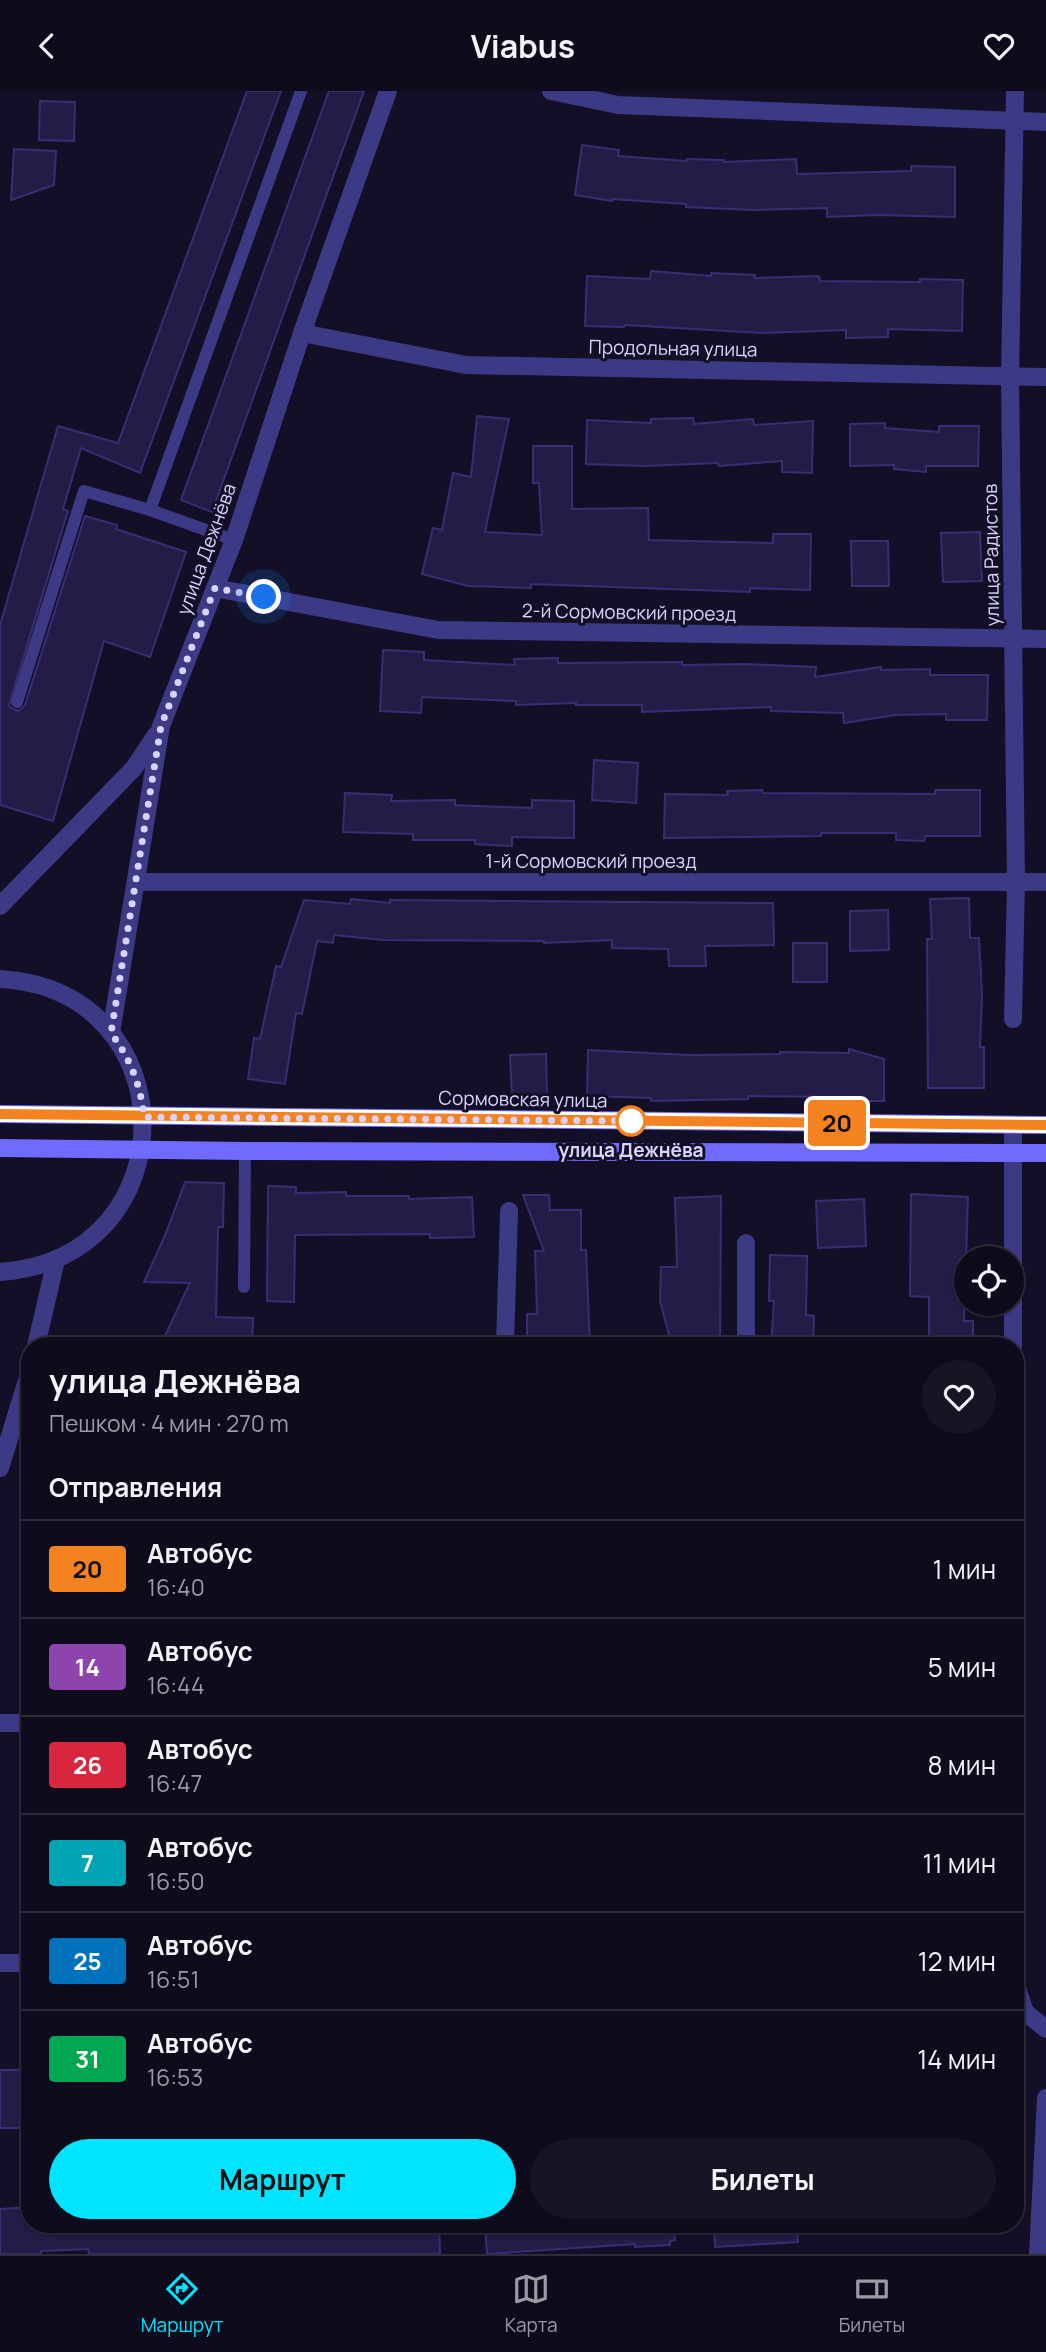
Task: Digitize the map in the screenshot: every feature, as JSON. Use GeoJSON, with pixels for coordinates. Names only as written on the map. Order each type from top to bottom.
{"type":"FeatureCollection","features":[{"type":"Feature","properties":{"kind":"main road","name":"Сормовская улица"},"geometry":{"type":"LineString","coordinates":[[0,1114],[1046,1125]]}},
{"type":"Feature","properties":{"kind":"main road"},"geometry":{"type":"LineString","coordinates":[[0,1148],[1046,1153]]}},
{"type":"Feature","properties":{"kind":"street","name":"улица Дежнёва"},"geometry":{"type":"LineString","coordinates":[[111,1033],[161,726],[234,540],[302,333],[387,91]]}},
{"type":"Feature","properties":{"kind":"street"},"geometry":{"type":"LineString","coordinates":[[551,91],[618,105],[1046,121]]}},
{"type":"Feature","properties":{"kind":"street","name":"улица Радистов"},"geometry":{"type":"LineString","coordinates":[[1013,1019],[1016,882],[1010,377],[1015,91]]}},
{"type":"Feature","properties":{"kind":"street","name":"Продольная улица"},"geometry":{"type":"LineString","coordinates":[[302,333],[466,365],[1046,377]]}},
{"type":"Feature","properties":{"kind":"street","name":"2-й Сормовский проезд"},"geometry":{"type":"LineString","coordinates":[[215,588],[438,630],[1046,639]]}},
{"type":"Feature","properties":{"kind":"street"},"geometry":{"type":"LineString","coordinates":[[0,906],[134,768],[161,726]]}},
{"type":"Feature","properties":{"kind":"street","name":"1-й Сормовский проезд"},"geometry":{"type":"LineString","coordinates":[[136,882],[1046,882]]}},
{"type":"Feature","properties":{"kind":"street"},"geometry":{"type":"LineString","coordinates":[[0,979],[27,982],[54,991],[80,1004],[111,1033],[132,1068],[144,1117],[142,1149],[133,1180],[108,1222],[84,1243],[56,1260],[27,1269],[0,1272]]}},
{"type":"Feature","properties":{"kind":"street"},"geometry":{"type":"LineString","coordinates":[[1013,1125],[1013,1337]]}},
{"type":"Feature","properties":{"kind":"street"},"geometry":{"type":"LineString","coordinates":[[505,1337],[509,1211]]}},
{"type":"Feature","properties":{"kind":"street"},"geometry":{"type":"LineString","coordinates":[[746,1243],[746,1337]]}},
{"type":"Feature","properties":{"kind":"street"},"geometry":{"type":"LineString","coordinates":[[38,1337],[56,1260]]}},
{"type":"Feature","properties":{"kind":"street"},"geometry":{"type":"LineString","coordinates":[[0,1468],[21,1400]]}},
{"type":"Feature","properties":{"kind":"street"},"geometry":{"type":"LineString","coordinates":[[0,1723],[21,1723]]}},
{"type":"Feature","properties":{"kind":"street"},"geometry":{"type":"LineString","coordinates":[[0,1963],[21,1962]]}},
{"type":"Feature","properties":{"kind":"street"},"geometry":{"type":"LineString","coordinates":[[1024,2009],[1046,2029]]}},
{"type":"Feature","properties":{"kind":"street"},"geometry":{"type":"LineString","coordinates":[[1038,2254],[1046,2098]]}},
{"type":"Feature","properties":{"kind":"lane"},"geometry":{"type":"LineString","coordinates":[[150,510],[301,91]]}},
{"type":"Feature","properties":{"kind":"lane"},"geometry":{"type":"LineString","coordinates":[[17,702],[84,491],[150,510],[234,540]]}},
{"type":"Feature","properties":{"kind":"lane"},"geometry":{"type":"LineString","coordinates":[[244,1287],[245,1151]]}},
{"type":"Feature","properties":{"kind":"building"},"geometry":{"type":"Polygon","coordinates":[[[247,91],[281,91],[140,473],[81,448],[63,509],[68,511],[9,705],[18,711],[25,705],[85,516],[117,525],[116,529],[186,552],[150,657],[104,641],[53,821],[0,805],[0,625],[58,426],[118,443],[247,91]]]}},
{"type":"Feature","properties":{"kind":"building"},"geometry":{"type":"Polygon","coordinates":[[[329,91],[364,91],[212,512],[181,500],[329,91]]]}},
{"type":"Feature","properties":{"kind":"building"},"geometry":{"type":"Polygon","coordinates":[[[40,101],[75,102],[74,141],[39,140],[40,101]]]}},
{"type":"Feature","properties":{"kind":"building"},"geometry":{"type":"Polygon","coordinates":[[[582,145],[619,150],[618,156],[687,161],[796,159],[797,174],[911,171],[911,166],[955,167],[955,217],[827,217],[827,208],[753,210],[686,207],[686,204],[612,201],[575,195],[582,145]]]}},
{"type":"Feature","properties":{"kind":"building"},"geometry":{"type":"Polygon","coordinates":[[[14,149],[56,151],[54,185],[11,200],[14,149]]]}},
{"type":"Feature","properties":{"kind":"building"},"geometry":{"type":"Polygon","coordinates":[[[651,271],[711,276],[711,273],[755,275],[755,278],[819,276],[820,281],[963,280],[962,331],[888,329],[888,337],[846,338],[846,330],[762,333],[625,325],[585,326],[587,276],[650,279],[651,271]]]}},
{"type":"Feature","properties":{"kind":"building"},"geometry":{"type":"Polygon","coordinates":[[[477,416],[509,419],[485,532],[542,535],[539,483],[533,483],[533,446],[572,446],[572,509],[648,508],[649,540],[773,543],[773,534],[811,534],[810,590],[750,588],[750,592],[531,584],[531,588],[468,586],[422,574],[433,528],[442,530],[453,473],[471,477],[477,416]]]}},
{"type":"Feature","properties":{"kind":"building"},"geometry":{"type":"Polygon","coordinates":[[[693,418],[694,424],[753,419],[754,425],[813,421],[812,473],[782,472],[782,461],[719,466],[718,463],[644,466],[586,464],[587,420],[651,423],[651,419],[693,418]]]}},
{"type":"Feature","properties":{"kind":"building"},"geometry":{"type":"Polygon","coordinates":[[[885,423],[885,428],[939,432],[939,426],[979,426],[978,466],[926,466],[926,472],[894,469],[894,465],[850,466],[850,424],[885,423]]]}},
{"type":"Feature","properties":{"kind":"building"},"geometry":{"type":"Polygon","coordinates":[[[980,532],[982,581],[943,582],[941,533],[980,532]]]}},
{"type":"Feature","properties":{"kind":"building"},"geometry":{"type":"Polygon","coordinates":[[[851,541],[888,541],[889,586],[852,586],[851,541]]]}},
{"type":"Feature","properties":{"kind":"building"},"geometry":{"type":"Polygon","coordinates":[[[383,650],[424,652],[424,660],[515,665],[514,659],[558,658],[558,663],[682,662],[682,665],[816,667],[815,677],[881,667],[881,670],[930,669],[930,675],[988,675],[987,720],[946,720],[946,714],[895,715],[844,723],[843,713],[771,711],[771,707],[642,712],[642,705],[516,705],[516,701],[422,697],[421,713],[380,711],[383,650]]]}},
{"type":"Feature","properties":{"kind":"building"},"geometry":{"type":"Polygon","coordinates":[[[594,760],[638,763],[636,803],[592,800],[594,760]]]}},
{"type":"Feature","properties":{"kind":"building"},"geometry":{"type":"Polygon","coordinates":[[[762,790],[763,793],[935,794],[935,790],[980,790],[980,836],[925,836],[924,841],[896,840],[896,833],[664,838],[665,794],[728,795],[727,791],[762,790]]]}},
{"type":"Feature","properties":{"kind":"building"},"geometry":{"type":"Polygon","coordinates":[[[345,793],[392,795],[391,801],[455,800],[455,805],[532,808],[532,800],[574,801],[574,838],[512,837],[512,846],[475,844],[475,840],[413,840],[413,834],[343,832],[345,793]]]}},
{"type":"Feature","properties":{"kind":"building"},"geometry":{"type":"Polygon","coordinates":[[[969,898],[970,938],[979,938],[982,995],[980,1047],[984,1047],[984,1088],[928,1088],[927,939],[932,939],[930,899],[969,898]]]}},
{"type":"Feature","properties":{"kind":"building"},"geometry":{"type":"Polygon","coordinates":[[[351,899],[390,903],[390,900],[773,903],[774,945],[705,946],[706,966],[669,966],[668,949],[612,948],[612,940],[544,943],[383,940],[334,935],[333,943],[317,941],[302,1014],[296,1013],[285,1084],[248,1079],[254,1038],[260,1039],[276,966],[281,967],[304,900],[350,904],[351,899]]]}},
{"type":"Feature","properties":{"kind":"building"},"geometry":{"type":"Polygon","coordinates":[[[888,910],[889,950],[850,951],[850,911],[888,910]]]}},
{"type":"Feature","properties":{"kind":"building"},"geometry":{"type":"Polygon","coordinates":[[[793,943],[827,943],[827,982],[793,982],[793,943]]]}},
{"type":"Feature","properties":{"kind":"building"},"geometry":{"type":"Polygon","coordinates":[[[849,1049],[884,1059],[884,1101],[849,1101],[849,1097],[748,1096],[748,1099],[651,1101],[651,1098],[587,1096],[588,1050],[689,1055],[849,1053],[849,1049]]]}},
{"type":"Feature","properties":{"kind":"building"},"geometry":{"type":"Polygon","coordinates":[[[546,1054],[547,1096],[512,1096],[510,1055],[546,1054]]]}},
{"type":"Feature","properties":{"kind":"building"},"geometry":{"type":"Polygon","coordinates":[[[185,1182],[224,1183],[223,1227],[218,1227],[216,1317],[253,1318],[252,1337],[164,1337],[190,1283],[144,1282],[185,1182]]]}},
{"type":"Feature","properties":{"kind":"building"},"geometry":{"type":"Polygon","coordinates":[[[268,1186],[296,1187],[296,1193],[346,1192],[346,1196],[409,1196],[409,1199],[472,1197],[474,1237],[430,1238],[430,1234],[295,1235],[294,1302],[267,1301],[268,1186]]]}},
{"type":"Feature","properties":{"kind":"building"},"geometry":{"type":"Polygon","coordinates":[[[911,1194],[968,1197],[966,1246],[954,1246],[954,1316],[964,1316],[964,1321],[973,1321],[973,1337],[929,1337],[929,1297],[910,1296],[911,1194]]]}},
{"type":"Feature","properties":{"kind":"building"},"geometry":{"type":"Polygon","coordinates":[[[523,1195],[549,1195],[550,1210],[581,1210],[581,1250],[586,1250],[590,1337],[527,1337],[527,1314],[537,1314],[535,1251],[544,1251],[523,1195]]]}},
{"type":"Feature","properties":{"kind":"building"},"geometry":{"type":"Polygon","coordinates":[[[721,1196],[720,1337],[670,1337],[660,1301],[661,1267],[677,1267],[675,1198],[721,1196]]]}},
{"type":"Feature","properties":{"kind":"building"},"geometry":{"type":"Polygon","coordinates":[[[864,1199],[866,1246],[818,1248],[816,1201],[864,1199]]]}},
{"type":"Feature","properties":{"kind":"building"},"geometry":{"type":"Polygon","coordinates":[[[770,1255],[807,1256],[806,1315],[814,1316],[813,1337],[772,1337],[774,1301],[769,1301],[770,1255]]]}},
{"type":"Feature","properties":{"kind":"building"},"geometry":{"type":"Polygon","coordinates":[[[0,2070],[21,2070],[21,2128],[0,2128],[0,2070]]]}},
{"type":"Feature","properties":{"kind":"building"},"geometry":{"type":"Polygon","coordinates":[[[21,2208],[21,2233],[439,2233],[440,2254],[89,2254],[88,2249],[41,2251],[41,2254],[0,2254],[0,2209],[21,2208]]]}},
{"type":"Feature","properties":{"kind":"building"},"geometry":{"type":"Polygon","coordinates":[[[486,2233],[675,2233],[675,2240],[670,2241],[670,2245],[635,2247],[635,2244],[487,2254],[486,2233]]]}},
{"type":"Feature","properties":{"kind":"building"},"geometry":{"type":"Polygon","coordinates":[[[714,2233],[798,2233],[798,2242],[715,2247],[714,2233]]]}},
{"type":"Feature","properties":{"kind":"bus line","name":"20"},"geometry":{"type":"LineString","coordinates":[[0,1114],[1046,1125]]}},
{"type":"Feature","properties":{"kind":"place","name":"улица Дежнёва"},"geometry":{"type":"Point","coordinates":[631,1121]}},
{"type":"Feature","properties":{"kind":"route"},"geometry":{"type":"LineString","coordinates":[[264,597],[215,588],[161,726],[111,1033],[132,1068],[144,1117],[631,1121]]}}]}
